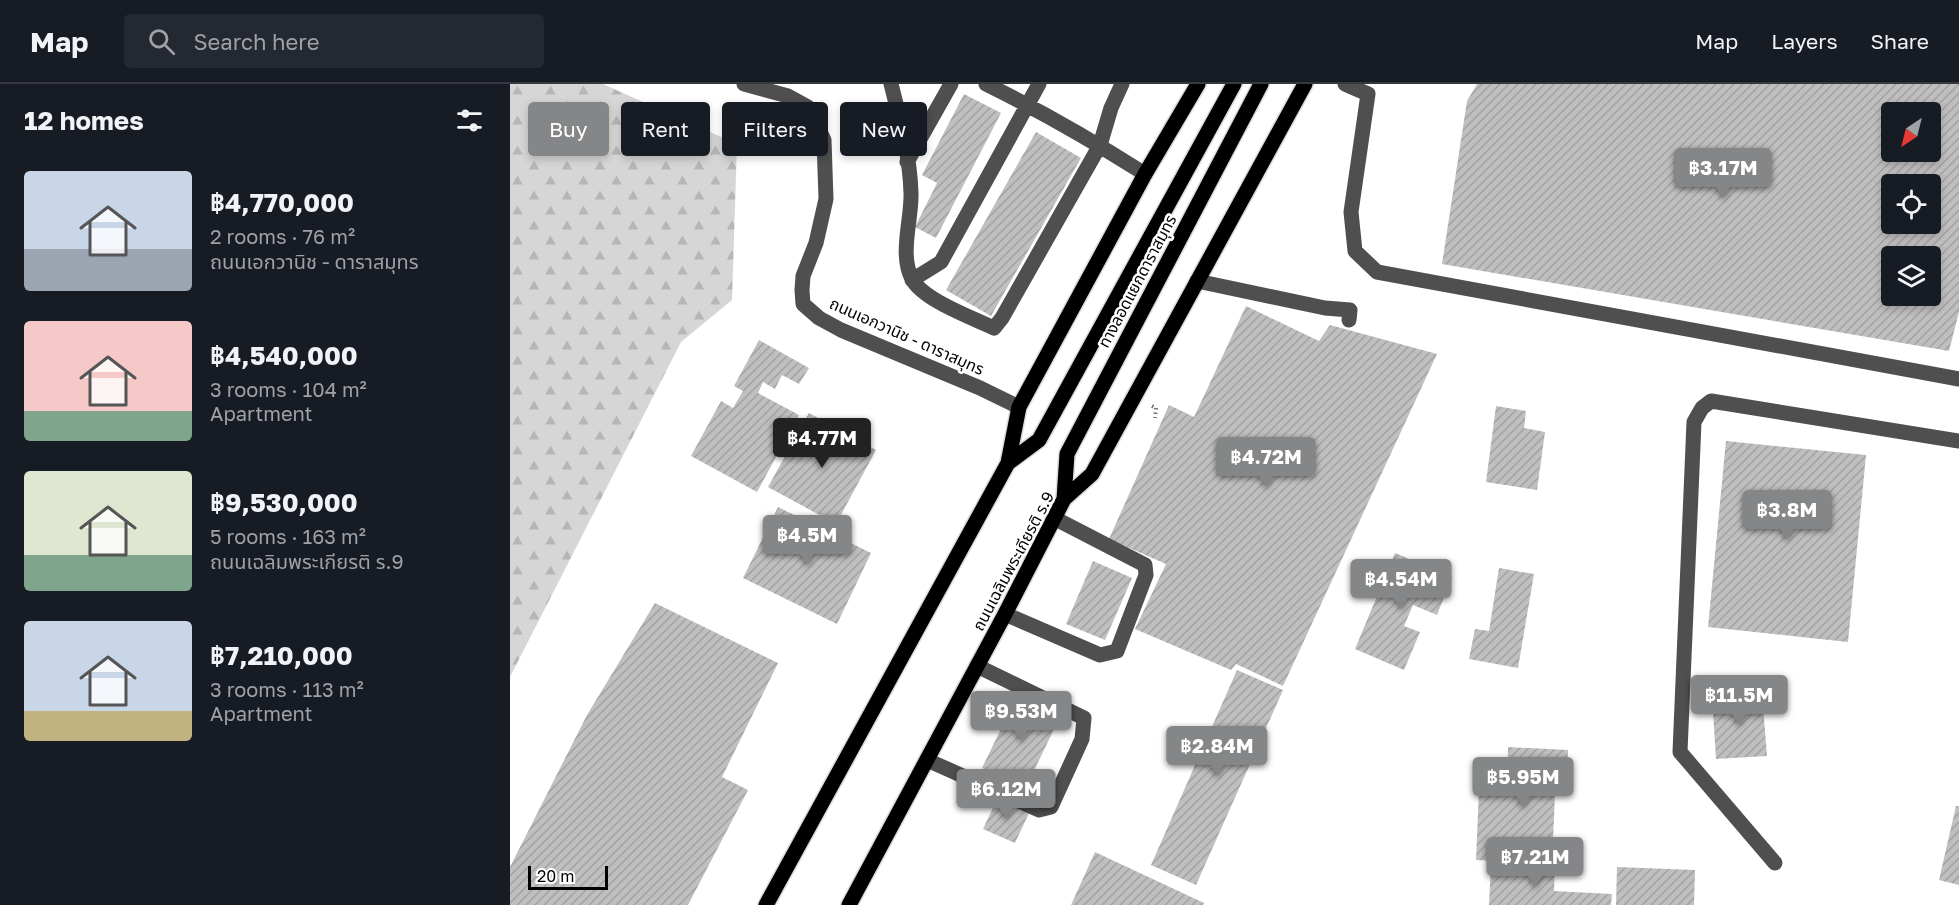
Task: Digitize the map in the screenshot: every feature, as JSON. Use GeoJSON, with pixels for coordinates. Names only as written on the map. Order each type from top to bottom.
{"type":"FeatureCollection","features":[{"type":"Feature","properties":{"kind":"main road"},"geometry":{"type":"LineString","coordinates":[[766,905],[1008,464],[1019,406],[1145,174],[1198,84]]}},
{"type":"Feature","properties":{"kind":"main road","name":"ทางลอดแยกดาราสมุทร"},"geometry":{"type":"LineString","coordinates":[[1008,464],[1039,440],[1234,84]]}},
{"type":"Feature","properties":{"kind":"main road","name":"ทางลอดแยกดาราสมุทร"},"geometry":{"type":"LineString","coordinates":[[1064,500],[1067,454],[1261,84]]}},
{"type":"Feature","properties":{"kind":"main road","name":"ถนนเฉลิมพระเกียรติ ร.9"},"geometry":{"type":"LineString","coordinates":[[849,905],[1054,518],[1064,500],[1092,474],[1305,84]]}},
{"type":"Feature","properties":{"kind":"street","name":"ถนนเอกวานิช - ดาราสมุทร"},"geometry":{"type":"LineString","coordinates":[[744,84],[788,96],[808,106],[824,140],[826,199],[816,243],[803,276],[803,304],[819,318],[841,330],[1019,406]]}},
{"type":"Feature","properties":{"kind":"street"},"geometry":{"type":"LineString","coordinates":[[891,84],[904,139],[911,193],[906,254],[912,280],[932,299],[994,328],[1002,318],[1100,145],[1111,108],[1122,84]]}},
{"type":"Feature","properties":{"kind":"street"},"geometry":{"type":"LineString","coordinates":[[907,162],[951,84]]}},
{"type":"Feature","properties":{"kind":"street"},"geometry":{"type":"LineString","coordinates":[[986,84],[1100,145],[1145,174]]}},
{"type":"Feature","properties":{"kind":"street"},"geometry":{"type":"LineString","coordinates":[[912,280],[940,262],[1039,84]]}},
{"type":"Feature","properties":{"kind":"street"},"geometry":{"type":"LineString","coordinates":[[1345,84],[1370,89],[1351,212],[1355,251],[1377,272],[1959,379]]}},
{"type":"Feature","properties":{"kind":"street"},"geometry":{"type":"LineString","coordinates":[[1197,281],[1325,308],[1350,310],[1349,320]]}},
{"type":"Feature","properties":{"kind":"street"},"geometry":{"type":"LineString","coordinates":[[1775,863],[1680,752],[1694,422],[1702,408],[1711,401],[1959,441]]}},
{"type":"Feature","properties":{"kind":"street"},"geometry":{"type":"LineString","coordinates":[[1005,614],[1100,655],[1118,651],[1146,574],[1145,565],[1054,518]]}},
{"type":"Feature","properties":{"kind":"street"},"geometry":{"type":"LineString","coordinates":[[927,760],[1039,810],[1051,807],[1082,739],[1084,718],[977,666]]}},
{"type":"Feature","properties":{"kind":"path"},"geometry":{"type":"LineString","coordinates":[[1155,418],[1156,408]]}},
{"type":"Feature","properties":{"kind":"green space"},"geometry":{"type":"Polygon","coordinates":[[[510,84],[603,84],[643,102],[621,102],[621,156],[710,156],[710,132],[722,137],[722,156],[737,156],[732,300],[681,342],[510,677],[510,84]]]}},
{"type":"Feature","properties":{"kind":"building"},"geometry":{"type":"Polygon","coordinates":[[[1477,84],[1959,84],[1959,312],[1949,351],[1442,264],[1467,101],[1477,84]]]}},
{"type":"Feature","properties":{"kind":"building"},"geometry":{"type":"Polygon","coordinates":[[[964,94],[1001,113],[936,238],[915,227],[937,183],[922,175],[964,94]]]}},
{"type":"Feature","properties":{"kind":"building"},"geometry":{"type":"Polygon","coordinates":[[[1036,132],[1081,158],[991,316],[946,290],[1036,132]]]}},
{"type":"Feature","properties":{"kind":"building"},"geometry":{"type":"Polygon","coordinates":[[[1246,306],[1319,341],[1330,325],[1437,354],[1283,686],[1236,664],[1231,670],[1135,629],[1166,564],[1109,539],[1169,405],[1194,417],[1246,306]]]}},
{"type":"Feature","properties":{"kind":"building"},"geometry":{"type":"Polygon","coordinates":[[[759,340],[809,368],[799,384],[782,375],[775,389],[763,382],[758,393],[799,415],[757,492],[691,456],[721,401],[733,408],[743,391],[734,386],[759,340]]]}},
{"type":"Feature","properties":{"kind":"building"},"geometry":{"type":"Polygon","coordinates":[[[1496,406],[1526,411],[1524,428],[1545,432],[1537,490],[1486,482],[1496,406]]]}},
{"type":"Feature","properties":{"kind":"building"},"geometry":{"type":"Polygon","coordinates":[[[809,413],[876,450],[836,524],[768,487],[809,413]]]}},
{"type":"Feature","properties":{"kind":"building"},"geometry":{"type":"Polygon","coordinates":[[[1726,441],[1866,455],[1848,642],[1708,627],[1726,441]]]}},
{"type":"Feature","properties":{"kind":"building"},"geometry":{"type":"Polygon","coordinates":[[[778,507],[871,553],[837,624],[743,578],[778,507]]]}},
{"type":"Feature","properties":{"kind":"building"},"geometry":{"type":"Polygon","coordinates":[[[1395,553],[1452,577],[1437,615],[1413,605],[1404,626],[1420,632],[1404,670],[1355,649],[1395,553]]]}},
{"type":"Feature","properties":{"kind":"building"},"geometry":{"type":"Polygon","coordinates":[[[1093,561],[1132,578],[1105,640],[1066,624],[1093,561]]]}},
{"type":"Feature","properties":{"kind":"building"},"geometry":{"type":"Polygon","coordinates":[[[1499,568],[1534,574],[1518,668],[1469,659],[1475,629],[1489,631],[1499,568]]]}},
{"type":"Feature","properties":{"kind":"building"},"geometry":{"type":"Polygon","coordinates":[[[655,603],[778,663],[722,777],[748,790],[688,905],[510,905],[510,867],[587,715],[655,603]]]}},
{"type":"Feature","properties":{"kind":"building"},"geometry":{"type":"Polygon","coordinates":[[[1237,670],[1283,690],[1196,885],[1151,865],[1237,670]]]}},
{"type":"Feature","properties":{"kind":"building"},"geometry":{"type":"Polygon","coordinates":[[[1762,693],[1767,756],[1716,759],[1712,696],[1762,693]]]}},
{"type":"Feature","properties":{"kind":"building"},"geometry":{"type":"Polygon","coordinates":[[[1017,696],[1060,717],[1025,789],[982,768],[1017,696]]]}},
{"type":"Feature","properties":{"kind":"building"},"geometry":{"type":"Polygon","coordinates":[[[1508,747],[1568,750],[1566,793],[1555,793],[1552,864],[1476,860],[1479,790],[1507,791],[1508,747]]]}},
{"type":"Feature","properties":{"kind":"building"},"geometry":{"type":"Polygon","coordinates":[[[998,797],[1030,811],[1015,843],[983,829],[998,797]]]}},
{"type":"Feature","properties":{"kind":"building"},"geometry":{"type":"Polygon","coordinates":[[[1956,806],[1959,806],[1959,885],[1939,880],[1956,806]]]}},
{"type":"Feature","properties":{"kind":"building"},"geometry":{"type":"Polygon","coordinates":[[[1095,852],[1204,903],[1203,905],[1071,905],[1095,852]]]}},
{"type":"Feature","properties":{"kind":"building"},"geometry":{"type":"Polygon","coordinates":[[[1491,863],[1555,867],[1554,891],[1612,894],[1611,905],[1489,905],[1491,863]]]}},
{"type":"Feature","properties":{"kind":"building"},"geometry":{"type":"Polygon","coordinates":[[[1617,867],[1695,870],[1694,905],[1616,905],[1617,867]]]}}]}
